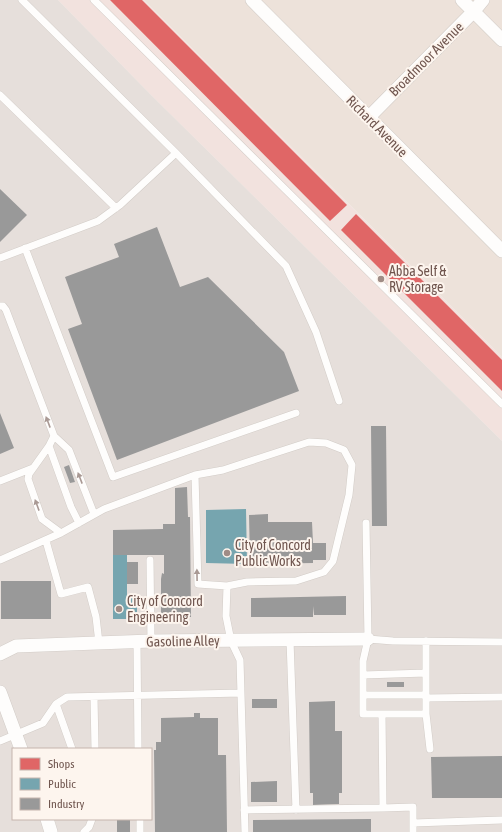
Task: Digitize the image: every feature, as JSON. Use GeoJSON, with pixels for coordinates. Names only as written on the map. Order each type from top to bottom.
{"type":"FeatureCollection","features":[{"type":"Feature","properties":{"kind":"street","name":"Richard Avenue"},"geometry":{"type":"LineString","coordinates":[[252,0],[502,251]]}},
{"type":"Feature","properties":{"kind":"street"},"geometry":{"type":"LineString","coordinates":[[462,0],[502,40]]}},
{"type":"Feature","properties":{"kind":"street","name":"Broadmoor Avenue"},"geometry":{"type":"LineString","coordinates":[[369,117],[474,11],[483,0]]}},
{"type":"Feature","properties":{"kind":"street","name":"Gasoline Alley"},"geometry":{"type":"LineString","coordinates":[[0,654],[16,646],[136,642],[368,639]]}},
{"type":"Feature","properties":{"kind":"street"},"geometry":{"type":"LineString","coordinates":[[0,692],[21,748]]}},
{"type":"Feature","properties":{"kind":"street"},"geometry":{"type":"LineString","coordinates":[[47,820],[51,832]]}},
{"type":"Feature","properties":{"kind":"lane"},"geometry":{"type":"LineString","coordinates":[[22,0],[176,153],[286,266],[316,332],[339,401]]}},
{"type":"Feature","properties":{"kind":"lane"},"geometry":{"type":"LineString","coordinates":[[94,0],[502,404]]}},
{"type":"Feature","properties":{"kind":"lane"},"geometry":{"type":"LineString","coordinates":[[0,94],[116,208]]}},
{"type":"Feature","properties":{"kind":"lane"},"geometry":{"type":"LineString","coordinates":[[0,258],[98,221],[116,208],[176,153]]}},
{"type":"Feature","properties":{"kind":"lane"},"geometry":{"type":"LineString","coordinates":[[25,248],[113,477],[296,413]]}},
{"type":"Feature","properties":{"kind":"lane"},"geometry":{"type":"LineString","coordinates":[[0,306],[3,306],[6,310],[54,436],[69,450],[94,514]]}},
{"type":"Feature","properties":{"kind":"lane"},"geometry":{"type":"LineString","coordinates":[[54,436],[49,446],[29,474],[28,479],[42,519],[61,533]]}},
{"type":"Feature","properties":{"kind":"lane"},"geometry":{"type":"LineString","coordinates":[[0,560],[46,541],[104,509],[195,475],[223,470],[309,442],[326,443],[344,450],[352,465],[348,495],[333,561],[324,572],[296,581],[247,582],[227,586],[198,584],[195,475]]}},
{"type":"Feature","properties":{"kind":"lane"},"geometry":{"type":"LineString","coordinates":[[49,446],[71,507],[79,523]]}},
{"type":"Feature","properties":{"kind":"lane"},"geometry":{"type":"LineString","coordinates":[[0,481],[33,468]]}},
{"type":"Feature","properties":{"kind":"lane"},"geometry":{"type":"LineString","coordinates":[[366,523],[368,639],[363,661],[363,714],[426,714]]}},
{"type":"Feature","properties":{"kind":"lane"},"geometry":{"type":"LineString","coordinates":[[46,541],[61,594],[88,587],[96,617],[100,643]]}},
{"type":"Feature","properties":{"kind":"lane"},"geometry":{"type":"LineString","coordinates":[[150,560],[151,642]]}},
{"type":"Feature","properties":{"kind":"lane"},"geometry":{"type":"LineString","coordinates":[[227,586],[226,616],[231,641],[240,660],[245,832]]}},
{"type":"Feature","properties":{"kind":"lane"},"geometry":{"type":"LineString","coordinates":[[368,639],[393,641],[502,642]]}},
{"type":"Feature","properties":{"kind":"lane"},"geometry":{"type":"LineString","coordinates":[[290,640],[296,810]]}},
{"type":"Feature","properties":{"kind":"lane"},"geometry":{"type":"LineString","coordinates":[[426,641],[426,714],[430,749]]}},
{"type":"Feature","properties":{"kind":"lane"},"geometry":{"type":"LineString","coordinates":[[136,642],[138,748]]}},
{"type":"Feature","properties":{"kind":"lane"},"geometry":{"type":"LineString","coordinates":[[363,675],[426,673]]}},
{"type":"Feature","properties":{"kind":"lane"},"geometry":{"type":"LineString","coordinates":[[0,741],[43,723],[56,704],[67,698],[241,693]]}},
{"type":"Feature","properties":{"kind":"lane"},"geometry":{"type":"LineString","coordinates":[[363,695],[502,697]]}},
{"type":"Feature","properties":{"kind":"lane"},"geometry":{"type":"LineString","coordinates":[[94,697],[94,748]]}},
{"type":"Feature","properties":{"kind":"lane"},"geometry":{"type":"LineString","coordinates":[[56,704],[72,748]]}},
{"type":"Feature","properties":{"kind":"lane"},"geometry":{"type":"LineString","coordinates":[[382,714],[383,808]]}},
{"type":"Feature","properties":{"kind":"lane"},"geometry":{"type":"LineString","coordinates":[[244,810],[413,807],[413,832]]}},
{"type":"Feature","properties":{"kind":"lane"},"geometry":{"type":"LineString","coordinates":[[84,832],[92,820]]}},
{"type":"Feature","properties":{"kind":"lane"},"geometry":{"type":"LineString","coordinates":[[140,820],[140,832]]}},
{"type":"Feature","properties":{"kind":"lane"},"geometry":{"type":"LineString","coordinates":[[413,823],[502,820]]}},
{"type":"Feature","properties":{"kind":"shaded area"},"geometry":{"type":"Polygon","coordinates":[[[0,0],[58,0],[152,96],[502,441],[502,832],[0,832],[0,0]]]}},
{"type":"Feature","properties":{"kind":"shaded area","name":"Abba Self & RV Storage"},"geometry":{"type":"Polygon","coordinates":[[[58,0],[144,0],[502,357],[502,441],[152,96],[58,0]]]}},
{"type":"Feature","properties":{"kind":"shaded area"},"geometry":{"type":"Polygon","coordinates":[[[144,0],[502,0],[502,357],[360,215],[144,0]]]}},
{"type":"Feature","properties":{"kind":"building: Shops"},"geometry":{"type":"Polygon","coordinates":[[[110,0],[142,0],[347,205],[330,221],[110,0]]]}},
{"type":"Feature","properties":{"kind":"building: Shops"},"geometry":{"type":"Polygon","coordinates":[[[356,214],[502,360],[502,391],[341,230],[356,214]]]}},
{"type":"Feature","properties":{"kind":"building: Public"},"geometry":{"type":"Polygon","coordinates":[[[246,509],[247,564],[206,563],[206,510],[246,509]]]}},
{"type":"Feature","properties":{"kind":"building: Public"},"geometry":{"type":"Polygon","coordinates":[[[113,555],[127,555],[127,597],[137,597],[137,619],[113,619],[113,555]]]}},
{"type":"Feature","properties":{"kind":"building: Industry"},"geometry":{"type":"Polygon","coordinates":[[[0,189],[27,215],[0,242],[0,189]]]}},
{"type":"Feature","properties":{"kind":"building: Industry"},"geometry":{"type":"Polygon","coordinates":[[[157,227],[180,287],[208,277],[284,352],[299,391],[117,460],[68,329],[82,324],[65,277],[119,257],[114,244],[157,227]]]}},
{"type":"Feature","properties":{"kind":"building: Industry"},"geometry":{"type":"Polygon","coordinates":[[[0,413],[14,448],[0,454],[0,413]]]}},
{"type":"Feature","properties":{"kind":"building: Industry"},"geometry":{"type":"Polygon","coordinates":[[[371,426],[386,426],[387,526],[372,526],[371,426]]]}},
{"type":"Feature","properties":{"kind":"building: Industry"},"geometry":{"type":"Polygon","coordinates":[[[69,465],[75,482],[70,483],[64,467],[69,465]]]}},
{"type":"Feature","properties":{"kind":"building: Industry"},"geometry":{"type":"Polygon","coordinates":[[[187,487],[188,517],[190,517],[191,617],[161,617],[161,579],[162,573],[164,574],[164,555],[113,555],[113,530],[163,529],[163,524],[175,524],[175,488],[187,487]]]}},
{"type":"Feature","properties":{"kind":"building: Industry"},"geometry":{"type":"Polygon","coordinates":[[[268,514],[268,522],[312,522],[313,543],[326,543],[326,560],[313,560],[313,563],[247,564],[247,561],[250,561],[249,515],[268,514]]]}},
{"type":"Feature","properties":{"kind":"building: Industry"},"geometry":{"type":"Polygon","coordinates":[[[127,562],[138,562],[138,584],[127,584],[127,562]]]}},
{"type":"Feature","properties":{"kind":"building: Industry"},"geometry":{"type":"Polygon","coordinates":[[[1,581],[51,581],[51,619],[1,619],[1,581]]]}},
{"type":"Feature","properties":{"kind":"building: Industry"},"geometry":{"type":"Polygon","coordinates":[[[346,596],[346,615],[314,615],[313,606],[313,617],[251,617],[251,598],[346,596]]]}},
{"type":"Feature","properties":{"kind":"building: Industry"},"geometry":{"type":"Polygon","coordinates":[[[387,682],[404,682],[404,687],[387,687],[387,682]]]}},
{"type":"Feature","properties":{"kind":"building: Industry"},"geometry":{"type":"Polygon","coordinates":[[[252,699],[277,699],[277,708],[252,708],[252,699]]]}},
{"type":"Feature","properties":{"kind":"building: Industry"},"geometry":{"type":"Polygon","coordinates":[[[335,701],[335,731],[342,731],[342,793],[339,793],[339,804],[313,805],[313,793],[310,793],[309,702],[335,701]]]}},
{"type":"Feature","properties":{"kind":"building: Industry"},"geometry":{"type":"Polygon","coordinates":[[[194,713],[200,713],[200,718],[218,718],[218,755],[226,755],[227,832],[155,832],[154,750],[156,750],[156,742],[161,742],[161,718],[194,717],[194,713]]]}},
{"type":"Feature","properties":{"kind":"building: Industry"},"geometry":{"type":"Polygon","coordinates":[[[502,756],[502,798],[432,798],[431,757],[502,756]]]}},
{"type":"Feature","properties":{"kind":"building: Industry"},"geometry":{"type":"Polygon","coordinates":[[[277,781],[277,802],[251,802],[251,782],[277,781]]]}},
{"type":"Feature","properties":{"kind":"building: Industry"},"geometry":{"type":"Polygon","coordinates":[[[371,819],[371,832],[253,832],[253,820],[371,819]]]}},
{"type":"Feature","properties":{"kind":"building: Industry"},"geometry":{"type":"Polygon","coordinates":[[[117,820],[130,820],[130,832],[117,832],[117,820]]]}},
{"type":"Feature","properties":{"kind":"place","name":"Abba Self & RV Storage"},"geometry":{"type":"Point","coordinates":[381,279]}},
{"type":"Feature","properties":{"kind":"place","name":"City of Concord Public Works"},"geometry":{"type":"Point","coordinates":[227,553]}},
{"type":"Feature","properties":{"kind":"place","name":"City of Concord Engineering"},"geometry":{"type":"Point","coordinates":[119,609]}}]}
